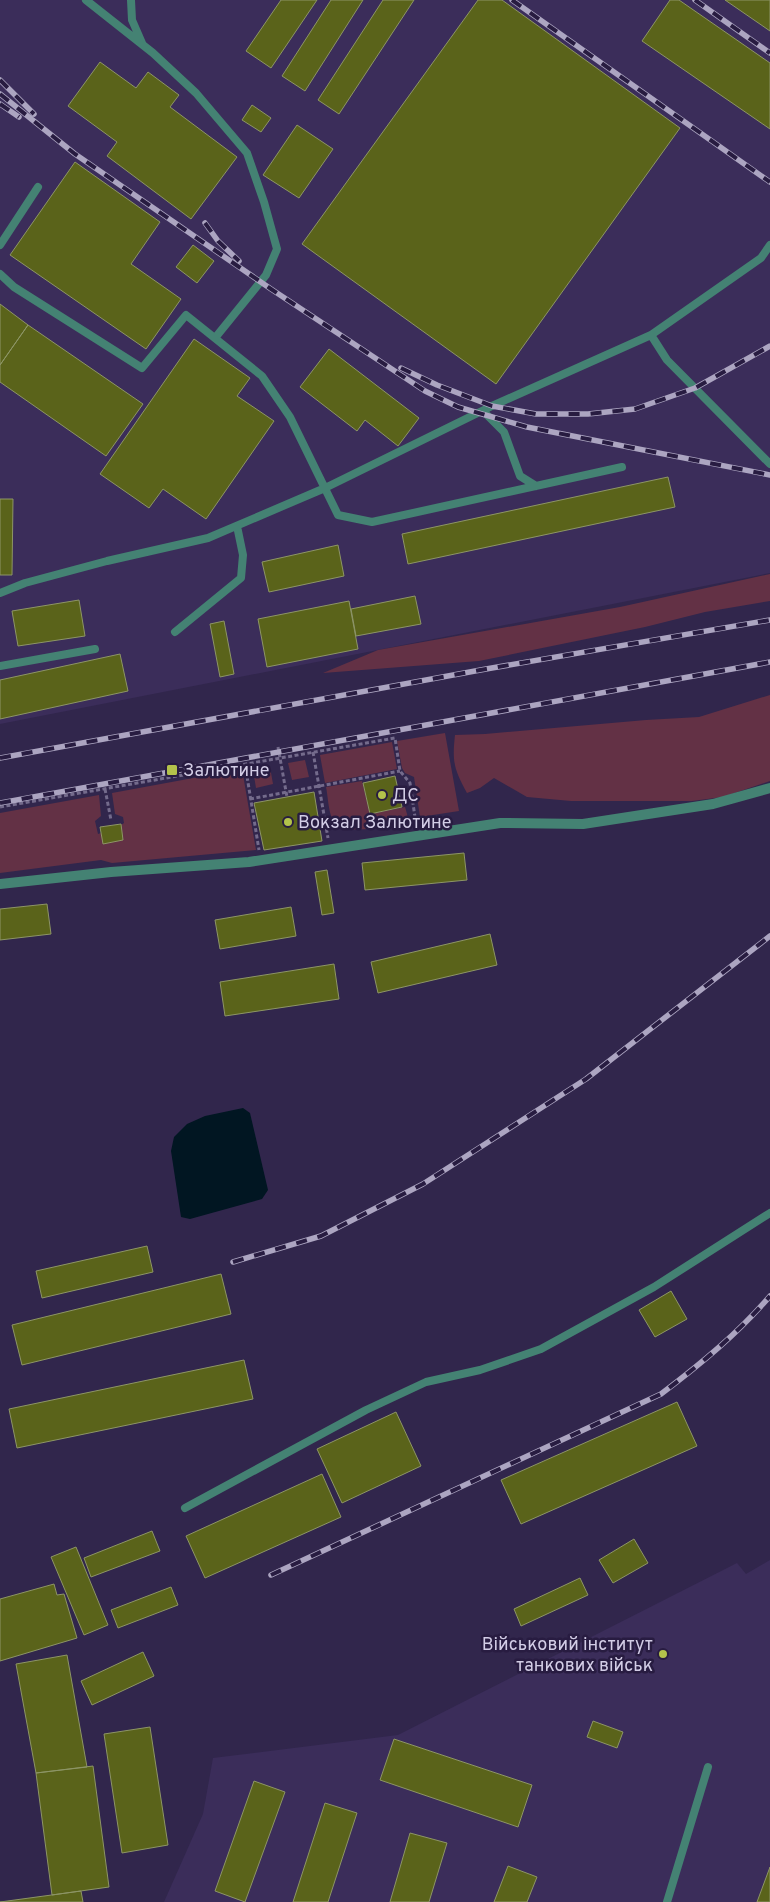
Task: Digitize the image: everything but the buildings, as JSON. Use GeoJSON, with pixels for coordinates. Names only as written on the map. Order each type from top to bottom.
{"type":"FeatureCollection","features":[{"type":"Feature","properties":{"kind":"street"},"geometry":{"type":"LineString","coordinates":[[0,884],[111,872],[261,860],[500,823],[583,824],[713,804],[770,788]]}},
{"type":"Feature","properties":{"kind":"lane"},"geometry":{"type":"LineString","coordinates":[[86,0],[142,44],[196,93],[247,153],[264,202],[277,249],[266,275],[214,338]]}},
{"type":"Feature","properties":{"kind":"lane"},"geometry":{"type":"LineString","coordinates":[[130,0],[132,20],[142,44]]}},
{"type":"Feature","properties":{"kind":"lane"},"geometry":{"type":"LineString","coordinates":[[0,246],[38,187]]}},
{"type":"Feature","properties":{"kind":"lane"},"geometry":{"type":"LineString","coordinates":[[0,593],[26,583],[107,561],[208,538],[325,488],[483,411],[651,335],[761,258],[770,245]]}},
{"type":"Feature","properties":{"kind":"lane"},"geometry":{"type":"LineString","coordinates":[[0,274],[14,287],[142,368],[186,315],[262,376],[290,416],[338,515],[372,522],[622,468]]}},
{"type":"Feature","properties":{"kind":"lane"},"geometry":{"type":"LineString","coordinates":[[651,335],[667,360],[770,464]]}},
{"type":"Feature","properties":{"kind":"lane"},"geometry":{"type":"LineString","coordinates":[[483,411],[504,432],[520,476],[536,486]]}},
{"type":"Feature","properties":{"kind":"lane"},"geometry":{"type":"LineString","coordinates":[[175,632],[241,578],[243,555],[236,526]]}},
{"type":"Feature","properties":{"kind":"lane"},"geometry":{"type":"LineString","coordinates":[[0,666],[95,650]]}},
{"type":"Feature","properties":{"kind":"lane"},"geometry":{"type":"LineString","coordinates":[[185,1508],[366,1410],[426,1382],[480,1370],[541,1349],[654,1287],[770,1213]]}},
{"type":"Feature","properties":{"kind":"lane"},"geometry":{"type":"LineString","coordinates":[[668,1902],[708,1767]]}},
{"type":"Feature","properties":{"kind":"path"},"geometry":{"type":"LineString","coordinates":[[0,807],[395,738],[400,771],[410,783],[417,836]]}},
{"type":"Feature","properties":{"kind":"path"},"geometry":{"type":"LineString","coordinates":[[278,747],[287,797]]}},
{"type":"Feature","properties":{"kind":"path"},"geometry":{"type":"LineString","coordinates":[[313,752],[330,849]]}},
{"type":"Feature","properties":{"kind":"path"},"geometry":{"type":"LineString","coordinates":[[245,764],[261,860]]}},
{"type":"Feature","properties":{"kind":"path"},"geometry":{"type":"LineString","coordinates":[[250,799],[400,771]]}},
{"type":"Feature","properties":{"kind":"path"},"geometry":{"type":"LineString","coordinates":[[105,789],[111,820]]}},
{"type":"Feature","properties":{"kind":"shaded area"},"geometry":{"type":"Polygon","coordinates":[[[0,0],[770,0],[770,573],[0,724],[0,0]]]}},
{"type":"Feature","properties":{"kind":"shaded area"},"geometry":{"type":"Polygon","coordinates":[[[770,574],[770,601],[705,612],[645,627],[479,661],[323,673],[378,650],[620,607],[770,574]]]}},
{"type":"Feature","properties":{"kind":"shaded area"},"geometry":{"type":"Polygon","coordinates":[[[770,695],[770,781],[723,797],[692,801],[571,801],[527,797],[494,778],[480,788],[467,793],[455,765],[455,735],[699,717],[770,695]]]}},
{"type":"Feature","properties":{"kind":"shaded area"},"geometry":{"type":"Polygon","coordinates":[[[445,733],[459,811],[420,817],[414,777],[405,773],[402,768],[397,741],[445,733]]]}},
{"type":"Feature","properties":{"kind":"shaded area"},"geometry":{"type":"Polygon","coordinates":[[[392,742],[397,769],[325,783],[320,755],[392,742]]]}},
{"type":"Feature","properties":{"kind":"shaded area"},"geometry":{"type":"Polygon","coordinates":[[[305,760],[309,777],[292,780],[288,763],[305,760]]]}},
{"type":"Feature","properties":{"kind":"shaded area"},"geometry":{"type":"Polygon","coordinates":[[[270,767],[273,784],[256,788],[253,770],[270,767]]]}},
{"type":"Feature","properties":{"kind":"shaded area"},"geometry":{"type":"Polygon","coordinates":[[[242,769],[256,850],[112,863],[101,860],[0,873],[0,813],[99,795],[101,816],[95,821],[98,834],[101,833],[123,840],[121,825],[124,823],[123,817],[115,814],[112,793],[242,769]]]}},
{"type":"Feature","properties":{"kind":"shaded area"},"geometry":{"type":"Polygon","coordinates":[[[362,781],[370,814],[405,807],[409,821],[367,829],[346,828],[338,825],[332,818],[326,787],[362,781]]]}},
{"type":"Feature","properties":{"kind":"shaded area","name":"Військовий інститут танкових військ"},"geometry":{"type":"Polygon","coordinates":[[[770,1560],[770,1902],[164,1902],[203,1814],[213,1758],[398,1735],[737,1563],[746,1574],[770,1560]]]}},
{"type":"Feature","properties":{"kind":"water"},"geometry":{"type":"Polygon","coordinates":[[[243,1108],[250,1113],[268,1190],[262,1199],[190,1219],[181,1217],[171,1151],[174,1137],[187,1124],[205,1116],[243,1108]]]}},
{"type":"Feature","properties":{"kind":"railway"},"geometry":{"type":"LineString","coordinates":[[512,0],[770,182]]}},
{"type":"Feature","properties":{"kind":"railway"},"geometry":{"type":"LineString","coordinates":[[695,0],[770,53]]}},
{"type":"Feature","properties":{"kind":"railway"},"geometry":{"type":"LineString","coordinates":[[0,80],[34,114]]}},
{"type":"Feature","properties":{"kind":"railway"},"geometry":{"type":"LineString","coordinates":[[0,94],[75,154],[271,289],[425,391],[458,407],[527,427],[770,475]]}},
{"type":"Feature","properties":{"kind":"railway"},"geometry":{"type":"LineString","coordinates":[[0,104],[19,117]]}},
{"type":"Feature","properties":{"kind":"railway"},"geometry":{"type":"LineString","coordinates":[[205,223],[218,241],[239,261]]}},
{"type":"Feature","properties":{"kind":"railway"},"geometry":{"type":"LineString","coordinates":[[401,368],[437,385],[492,406],[536,414],[588,414],[635,409],[695,388],[770,346]]}},
{"type":"Feature","properties":{"kind":"railway"},"geometry":{"type":"LineString","coordinates":[[0,758],[486,669],[770,620]]}},
{"type":"Feature","properties":{"kind":"railway"},"geometry":{"type":"LineString","coordinates":[[0,803],[770,662]]}},
{"type":"Feature","properties":{"kind":"railway"},"geometry":{"type":"LineString","coordinates":[[233,1262],[321,1236],[423,1184],[586,1079],[770,936]]}},
{"type":"Feature","properties":{"kind":"railway"},"geometry":{"type":"LineString","coordinates":[[271,1575],[661,1394],[719,1348],[770,1296]]}},
{"type":"Feature","properties":{"kind":"place","name":"Залютине"},"geometry":{"type":"Point","coordinates":[172,770]}},
{"type":"Feature","properties":{"kind":"place","name":"ДС"},"geometry":{"type":"Point","coordinates":[382,795]}},
{"type":"Feature","properties":{"kind":"place","name":"Вокзал Залютине"},"geometry":{"type":"Point","coordinates":[288,822]}},
{"type":"Feature","properties":{"kind":"place","name":"Військовий інститут танкових військ"},"geometry":{"type":"Point","coordinates":[663,1654]}}]}
